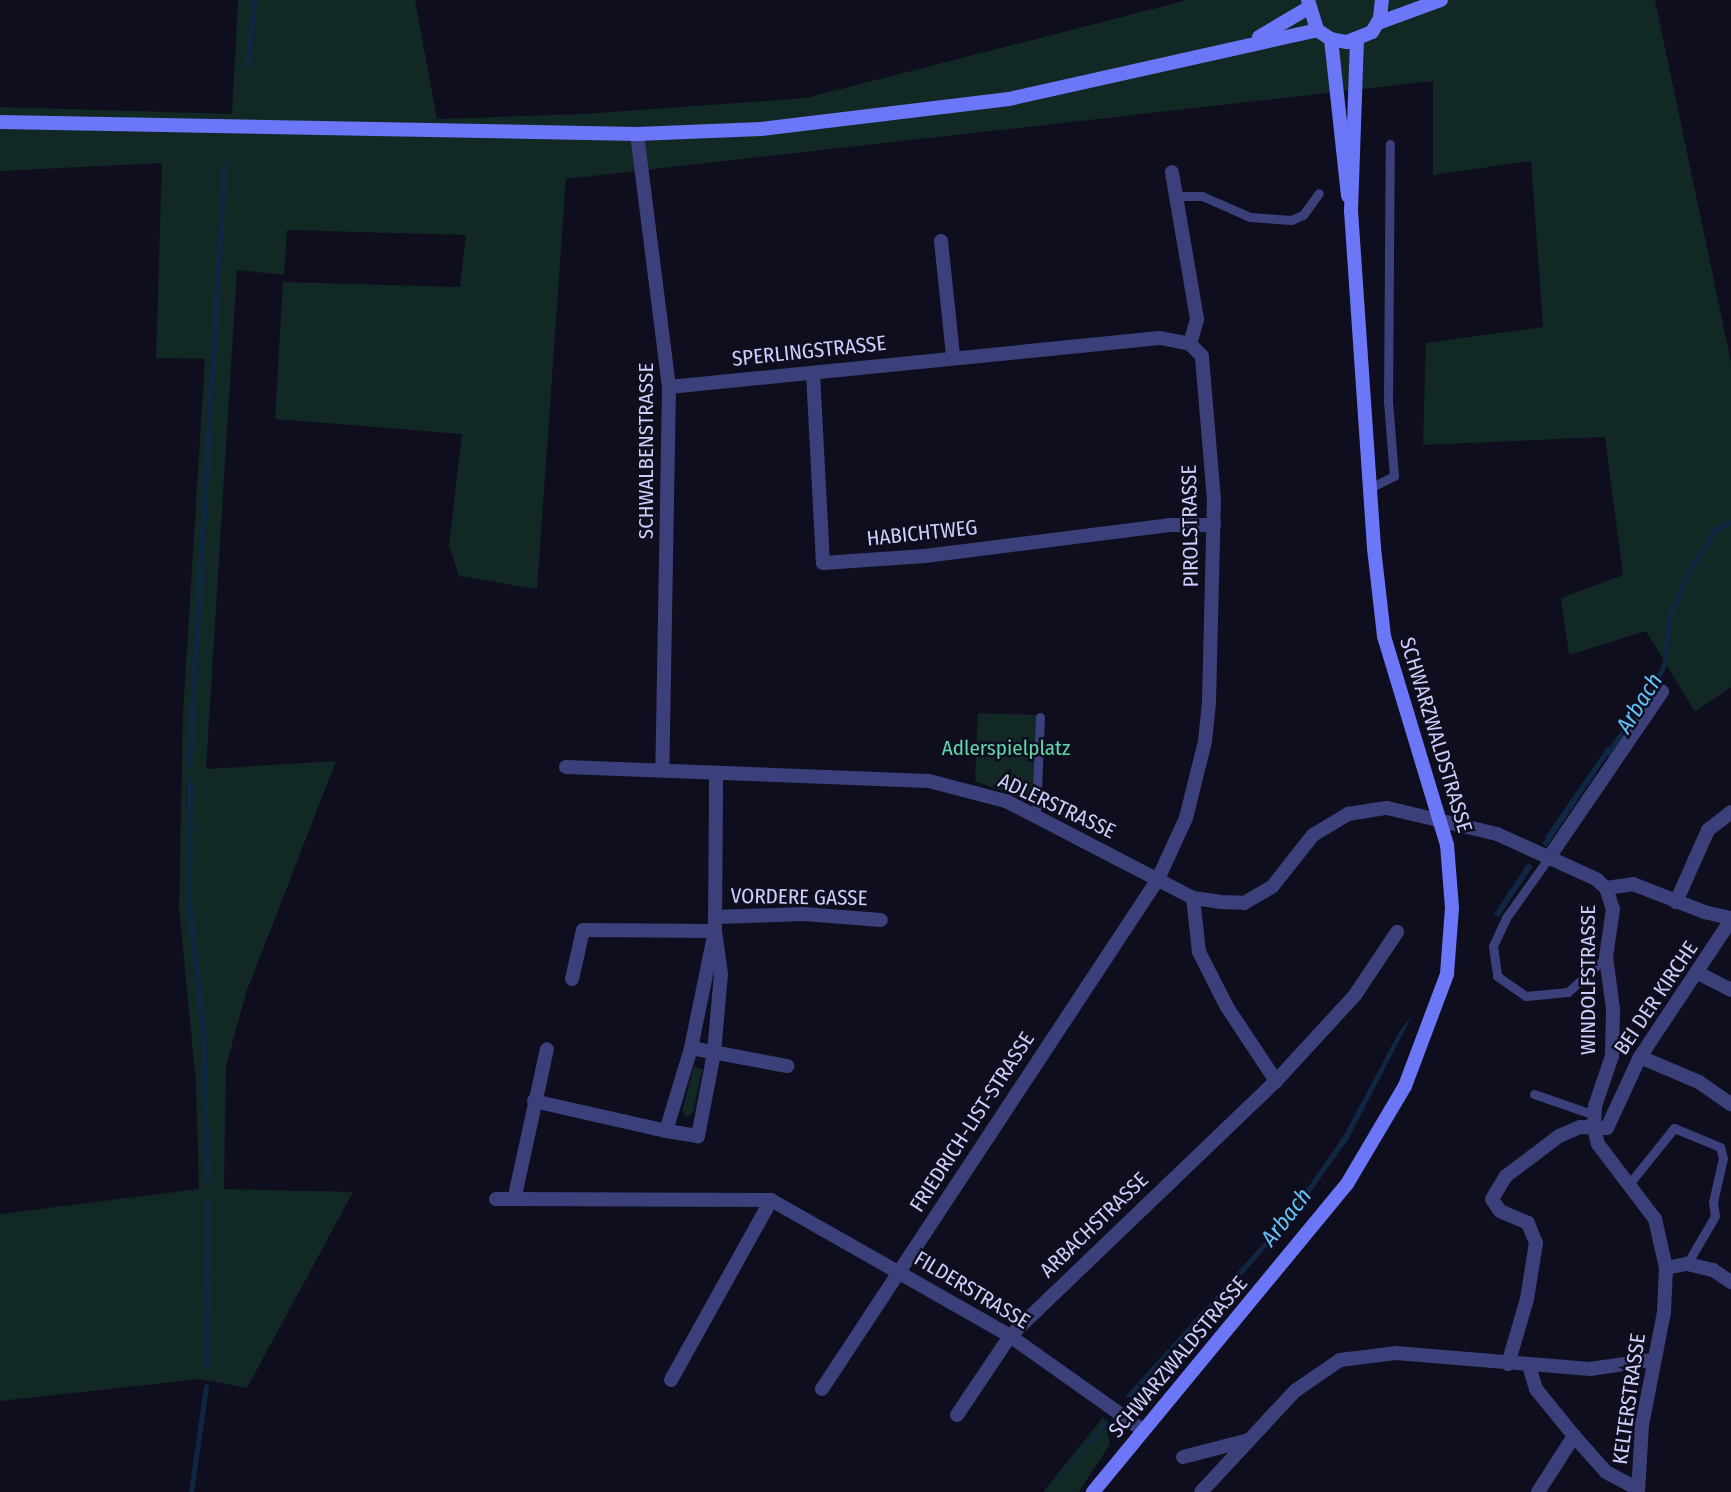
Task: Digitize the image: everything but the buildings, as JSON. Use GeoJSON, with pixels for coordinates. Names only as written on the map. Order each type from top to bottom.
{"type":"FeatureCollection","features":[{"type":"Feature","properties":{"kind":"street"},"geometry":{"type":"LineString","coordinates":[[1378,23],[1382,0]]}},
{"type":"Feature","properties":{"kind":"street"},"geometry":{"type":"LineString","coordinates":[[1252,42],[1308,4],[1317,30],[1331,39],[1357,40],[1378,23],[1441,0]]}},
{"type":"Feature","properties":{"kind":"street"},"geometry":{"type":"LineString","coordinates":[[0,122],[637,134],[783,127],[935,111],[1119,77],[1252,42],[1317,30]]}},
{"type":"Feature","properties":{"kind":"street","name":"SCHWARZWALDSTRASSE"},"geometry":{"type":"LineString","coordinates":[[1331,39],[1343,171],[1351,211]]}},
{"type":"Feature","properties":{"kind":"street","name":"SCHWARZWALDSTRASSE"},"geometry":{"type":"LineString","coordinates":[[1093,1492],[1304,1242],[1369,1151],[1405,1086],[1447,974],[1452,908],[1442,819],[1384,636],[1370,488],[1351,211],[1357,40]]}},
{"type":"Feature","properties":{"kind":"street","name":"SCHWALBENSTRASSE"},"geometry":{"type":"LineString","coordinates":[[637,134],[669,387],[662,770]]}},
{"type":"Feature","properties":{"kind":"street"},"geometry":{"type":"LineString","coordinates":[[1172,172],[1197,319],[1190,344]]}},
{"type":"Feature","properties":{"kind":"street"},"geometry":{"type":"LineString","coordinates":[[940,241],[953,356]]}},
{"type":"Feature","properties":{"kind":"street","name":"SPERLINGSTRASSE"},"geometry":{"type":"LineString","coordinates":[[669,387],[953,356],[1160,338],[1190,344]]}},
{"type":"Feature","properties":{"kind":"street","name":"PIROLSTRASSE"},"geometry":{"type":"LineString","coordinates":[[1158,879],[1186,818],[1205,741],[1214,525],[1202,356],[1190,344]]}},
{"type":"Feature","properties":{"kind":"street","name":"HABICHTWEG"},"geometry":{"type":"LineString","coordinates":[[813,373],[823,563],[925,556],[1169,525],[1214,525]]}},
{"type":"Feature","properties":{"kind":"street"},"geometry":{"type":"LineString","coordinates":[[1549,856],[1662,692]]}},
{"type":"Feature","properties":{"kind":"street","name":"ADLERSTRASSE"},"geometry":{"type":"LineString","coordinates":[[566,767],[929,781],[1006,800],[1193,898],[1244,903],[1272,887],[1312,835],[1348,814],[1387,808],[1442,819]]}},
{"type":"Feature","properties":{"kind":"street","name":"VORDERE GASSE"},"geometry":{"type":"LineString","coordinates":[[534,1101],[698,1136],[714,1052],[721,974],[715,924],[716,773]]}},
{"type":"Feature","properties":{"kind":"street"},"geometry":{"type":"LineString","coordinates":[[1676,902],[1708,830],[1731,812]]}},
{"type":"Feature","properties":{"kind":"street","name":"WINDOLFSTRASSE"},"geometry":{"type":"LineString","coordinates":[[1442,819],[1549,856],[1606,888],[1613,909],[1606,957],[1613,1009],[1612,1056],[1595,1122]]}},
{"type":"Feature","properties":{"kind":"street","name":"FRIEDRICH-LIST-STRASSE"},"geometry":{"type":"LineString","coordinates":[[822,1389],[1158,879]]}},
{"type":"Feature","properties":{"kind":"street"},"geometry":{"type":"LineString","coordinates":[[1606,888],[1633,884],[1676,902],[1731,919]]}},
{"type":"Feature","properties":{"kind":"street"},"geometry":{"type":"LineString","coordinates":[[1193,898],[1199,953],[1227,1007],[1276,1081]]}},
{"type":"Feature","properties":{"kind":"street","name":"VORDERE GASSE"},"geometry":{"type":"LineString","coordinates":[[572,979],[583,930],[715,924],[804,914],[881,920]]}},
{"type":"Feature","properties":{"kind":"street","name":"BEI DER KIRCHE"},"geometry":{"type":"LineString","coordinates":[[1595,1122],[1607,1128],[1640,1058],[1700,974],[1731,919]]}},
{"type":"Feature","properties":{"kind":"street","name":"VORDERE GASSE"},"geometry":{"type":"LineString","coordinates":[[666,1131],[691,1048],[715,924]]}},
{"type":"Feature","properties":{"kind":"street","name":"ARBACHSTRASSE"},"geometry":{"type":"LineString","coordinates":[[957,1415],[1010,1336],[1276,1081],[1355,995],[1397,932]]}},
{"type":"Feature","properties":{"kind":"street"},"geometry":{"type":"LineString","coordinates":[[1700,974],[1731,990]]}},
{"type":"Feature","properties":{"kind":"street"},"geometry":{"type":"LineString","coordinates":[[691,1048],[787,1066]]}},
{"type":"Feature","properties":{"kind":"street"},"geometry":{"type":"LineString","coordinates":[[516,1191],[547,1049]]}},
{"type":"Feature","properties":{"kind":"street"},"geometry":{"type":"LineString","coordinates":[[1640,1058],[1699,1082],[1731,1104]]}},
{"type":"Feature","properties":{"kind":"street"},"geometry":{"type":"LineString","coordinates":[[1508,1364],[1527,1298],[1536,1242],[1528,1223],[1500,1211],[1492,1199],[1506,1175],[1559,1136],[1580,1127],[1595,1122],[1598,1144],[1655,1219],[1666,1268],[1687,1264],[1713,1270],[1731,1282]]}},
{"type":"Feature","properties":{"kind":"street","name":"FILDERSTRASSE"},"geometry":{"type":"LineString","coordinates":[[496,1199],[771,1200],[1010,1336],[1143,1430]]}},
{"type":"Feature","properties":{"kind":"street"},"geometry":{"type":"LineString","coordinates":[[671,1380],[771,1200]]}},
{"type":"Feature","properties":{"kind":"street","name":"KELTERSTRASSE"},"geometry":{"type":"LineString","coordinates":[[1638,1491],[1652,1360],[1664,1312],[1666,1268]]}},
{"type":"Feature","properties":{"kind":"street"},"geometry":{"type":"LineString","coordinates":[[1201,1492],[1295,1391],[1340,1360],[1396,1353],[1590,1369],[1652,1360]]}},
{"type":"Feature","properties":{"kind":"street"},"geometry":{"type":"LineString","coordinates":[[1529,1365],[1536,1389],[1574,1436],[1606,1472],[1638,1491]]}},
{"type":"Feature","properties":{"kind":"street"},"geometry":{"type":"LineString","coordinates":[[1538,1492],[1574,1436]]}},
{"type":"Feature","properties":{"kind":"street"},"geometry":{"type":"LineString","coordinates":[[1183,1457],[1250,1439]]}},
{"type":"Feature","properties":{"kind":"lane"},"geometry":{"type":"LineString","coordinates":[[1370,488],[1394,476],[1388,402],[1390,144]]}},
{"type":"Feature","properties":{"kind":"lane"},"geometry":{"type":"LineString","coordinates":[[1176,196],[1202,196],[1250,217],[1291,220],[1303,215],[1318,193]]}},
{"type":"Feature","properties":{"kind":"lane"},"geometry":{"type":"LineString","coordinates":[[1037,815],[1040,717]]}},
{"type":"Feature","properties":{"kind":"lane"},"geometry":{"type":"LineString","coordinates":[[1549,856],[1506,918],[1493,946],[1497,976],[1525,996],[1568,992],[1606,957]]}},
{"type":"Feature","properties":{"kind":"lane"},"geometry":{"type":"LineString","coordinates":[[1534,1094],[1595,1122]]}},
{"type":"Feature","properties":{"kind":"lane"},"geometry":{"type":"LineString","coordinates":[[1629,1184],[1674,1128],[1720,1147],[1723,1158],[1713,1202],[1715,1216],[1687,1264]]}},
{"type":"Feature","properties":{"kind":"green space"},"geometry":{"type":"Polygon","coordinates":[[[238,0],[415,0],[437,119],[584,114],[806,98],[1188,0],[1655,0],[1731,362],[1731,687],[1695,712],[1646,631],[1569,655],[1561,598],[1623,575],[1605,437],[1423,445],[1426,343],[1543,327],[1531,161],[1433,175],[1433,81],[566,179],[537,589],[459,576],[449,545],[462,434],[275,419],[283,282],[460,287],[466,235],[287,230],[284,275],[237,270],[206,769],[336,761],[246,993],[226,1066],[224,1189],[353,1192],[247,1388],[200,1379],[0,1401],[0,1214],[199,1189],[196,1083],[179,907],[183,713],[205,359],[156,358],[162,163],[0,171],[0,107],[232,114],[238,0]]]}},
{"type":"Feature","properties":{"kind":"green space","name":"Adlerspielplatz"},"geometry":{"type":"Polygon","coordinates":[[[978,713],[1036,715],[1033,803],[975,781],[978,713]]]}},
{"type":"Feature","properties":{"kind":"green space"},"geometry":{"type":"Polygon","coordinates":[[[694,1067],[702,1069],[693,1113],[686,1117],[682,1111],[694,1067]]]}},
{"type":"Feature","properties":{"kind":"green space"},"geometry":{"type":"Polygon","coordinates":[[[1104,1416],[1110,1444],[1079,1492],[1043,1492],[1104,1416]]]}},
{"type":"Feature","properties":{"kind":"water"},"geometry":{"type":"Polygon","coordinates":[[[1608,746],[1612,749],[1551,840],[1545,837],[1608,746]]]}},
{"type":"Feature","properties":{"kind":"water"},"geometry":{"type":"Polygon","coordinates":[[[1528,863],[1533,866],[1499,917],[1494,914],[1528,863]]]}},
{"type":"Feature","properties":{"kind":"water"},"geometry":{"type":"Polygon","coordinates":[[[1412,1016],[1349,1138],[1293,1217],[1150,1380],[1133,1398],[1125,1397],[1289,1215],[1344,1135],[1399,1032],[1412,1016]]]}},
{"type":"Feature","properties":{"kind":"water"},"geometry":{"type":"Polygon","coordinates":[[[1107,1419],[1108,1424],[1046,1492],[1064,1470],[1107,1419]]]}},
{"type":"Feature","properties":{"kind":"waterway"},"geometry":{"type":"LineString","coordinates":[[248,64],[254,0]]}},
{"type":"Feature","properties":{"kind":"waterway"},"geometry":{"type":"LineString","coordinates":[[189,765],[224,165]]}},
{"type":"Feature","properties":{"kind":"waterway","name":"Arbach"},"geometry":{"type":"LineString","coordinates":[[1608,753],[1654,686],[1665,662],[1669,617],[1689,571],[1716,529],[1731,522]]}},
{"type":"Feature","properties":{"kind":"waterway"},"geometry":{"type":"LineString","coordinates":[[190,781],[189,904],[203,1030],[207,1179]]}},
{"type":"Feature","properties":{"kind":"waterway","name":"Arbach"},"geometry":{"type":"LineString","coordinates":[[1545,843],[1552,833]]}},
{"type":"Feature","properties":{"kind":"waterway"},"geometry":{"type":"LineString","coordinates":[[206,1366],[207,1201]]}},
{"type":"Feature","properties":{"kind":"waterway"},"geometry":{"type":"LineString","coordinates":[[191,1492],[206,1386]]}}]}
